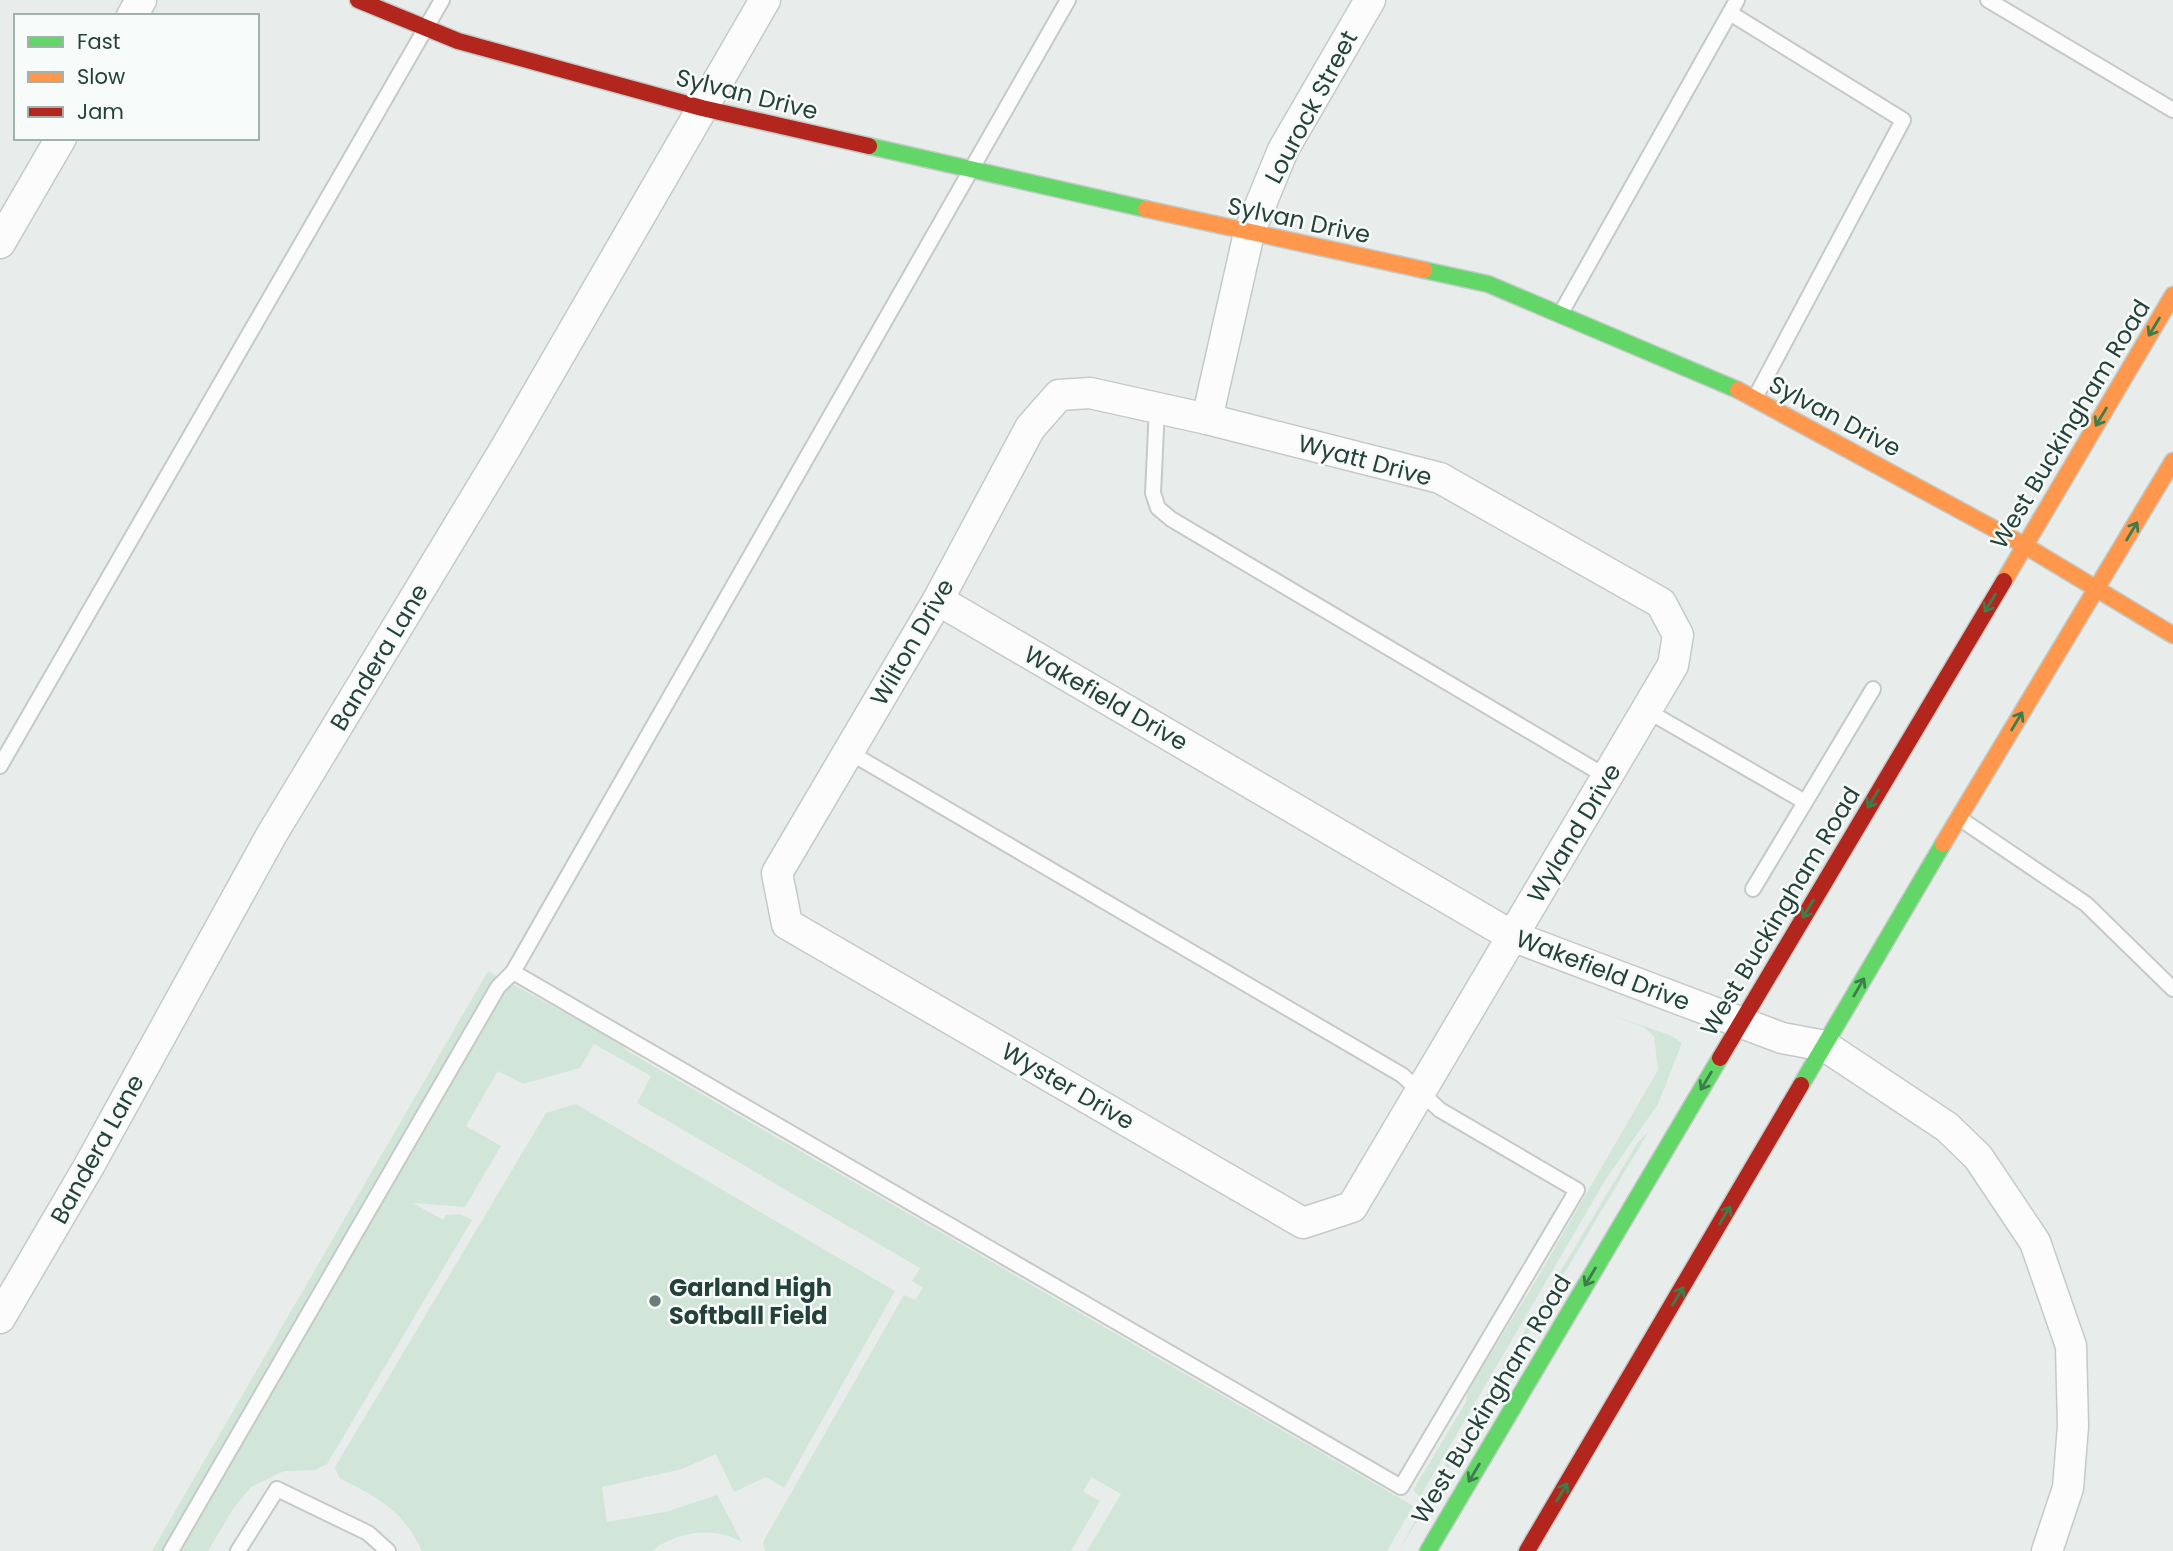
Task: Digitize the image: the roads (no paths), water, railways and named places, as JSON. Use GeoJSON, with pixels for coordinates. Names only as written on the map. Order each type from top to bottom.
{"type":"FeatureCollection","features":[{"type":"Feature","properties":{"kind":"main road","name":"Sylvan Drive"},"geometry":{"type":"LineString","coordinates":[[358,0],[458,41],[702,108],[1249,233],[1488,284],[1729,385],[2024,545],[2173,635]]}},
{"type":"Feature","properties":{"kind":"main road","name":"West Buckingham Road"},"geometry":{"type":"LineString","coordinates":[[1428,1551],[2173,295]]}},
{"type":"Feature","properties":{"kind":"main road"},"geometry":{"type":"LineString","coordinates":[[1527,1551],[1958,818],[2173,461]]}},
{"type":"Feature","properties":{"kind":"street","name":"Bandera Lane"},"geometry":{"type":"LineString","coordinates":[[0,1318],[89,1166],[272,834],[505,449],[765,0]]}},
{"type":"Feature","properties":{"kind":"street","name":"Lourock Street"},"geometry":{"type":"LineString","coordinates":[[1207,419],[1249,233],[1283,150],[1370,0]]}},
{"type":"Feature","properties":{"kind":"street"},"geometry":{"type":"LineString","coordinates":[[0,243],[60,140]]}},
{"type":"Feature","properties":{"kind":"street","name":"Wyatt Drive"},"geometry":{"type":"LineString","coordinates":[[1090,393],[1207,419],[1440,478],[1661,603],[1678,635]]}},
{"type":"Feature","properties":{"kind":"street","name":"Wilton Drive"},"geometry":{"type":"LineString","coordinates":[[787,924],[777,873],[938,600],[1030,428],[1059,395],[1090,393]]}},
{"type":"Feature","properties":{"kind":"street","name":"Wakefield Drive"},"geometry":{"type":"LineString","coordinates":[[938,600],[1512,936],[1782,1038],[1825,1046],[1947,1127],[1978,1157],[2035,1242],[2071,1346],[2073,1426],[2068,1488],[2047,1551]]}},
{"type":"Feature","properties":{"kind":"street","name":"Wyland Drive"},"geometry":{"type":"LineString","coordinates":[[1352,1207],[1673,665],[1678,635]]}},
{"type":"Feature","properties":{"kind":"street","name":"Wyster Drive"},"geometry":{"type":"LineString","coordinates":[[787,924],[1303,1223],[1352,1207]]}},
{"type":"Feature","properties":{"kind":"lane"},"geometry":{"type":"LineString","coordinates":[[0,766],[442,0]]}},
{"type":"Feature","properties":{"kind":"lane"},"geometry":{"type":"LineString","coordinates":[[171,1551],[498,987],[513,972],[1068,0]]}},
{"type":"Feature","properties":{"kind":"lane"},"geometry":{"type":"LineString","coordinates":[[1988,0],[2173,110]]}},
{"type":"Feature","properties":{"kind":"lane"},"geometry":{"type":"LineString","coordinates":[[1560,314],[1734,7],[1903,120],[1755,399]]}},
{"type":"Feature","properties":{"kind":"lane"},"geometry":{"type":"LineString","coordinates":[[1157,408],[1153,493],[1158,508],[1171,519],[1607,777]]}},
{"type":"Feature","properties":{"kind":"lane"},"geometry":{"type":"LineString","coordinates":[[1753,890],[1873,688]]}},
{"type":"Feature","properties":{"kind":"lane"},"geometry":{"type":"LineString","coordinates":[[1646,710],[1805,802]]}},
{"type":"Feature","properties":{"kind":"lane"},"geometry":{"type":"LineString","coordinates":[[513,972],[1401,1487],[1577,1190],[1440,1110],[1402,1075],[849,752]]}},
{"type":"Feature","properties":{"kind":"lane"},"geometry":{"type":"LineString","coordinates":[[1958,818],[2085,904],[2173,989]]}},
{"type":"Feature","properties":{"kind":"lane"},"geometry":{"type":"LineString","coordinates":[[237,1551],[277,1489],[368,1533],[388,1551]]}},
{"type":"Feature","properties":{"kind":"place","name":"Garland High Softball Field"},"geometry":{"type":"Point","coordinates":[655,1301]}}]}
